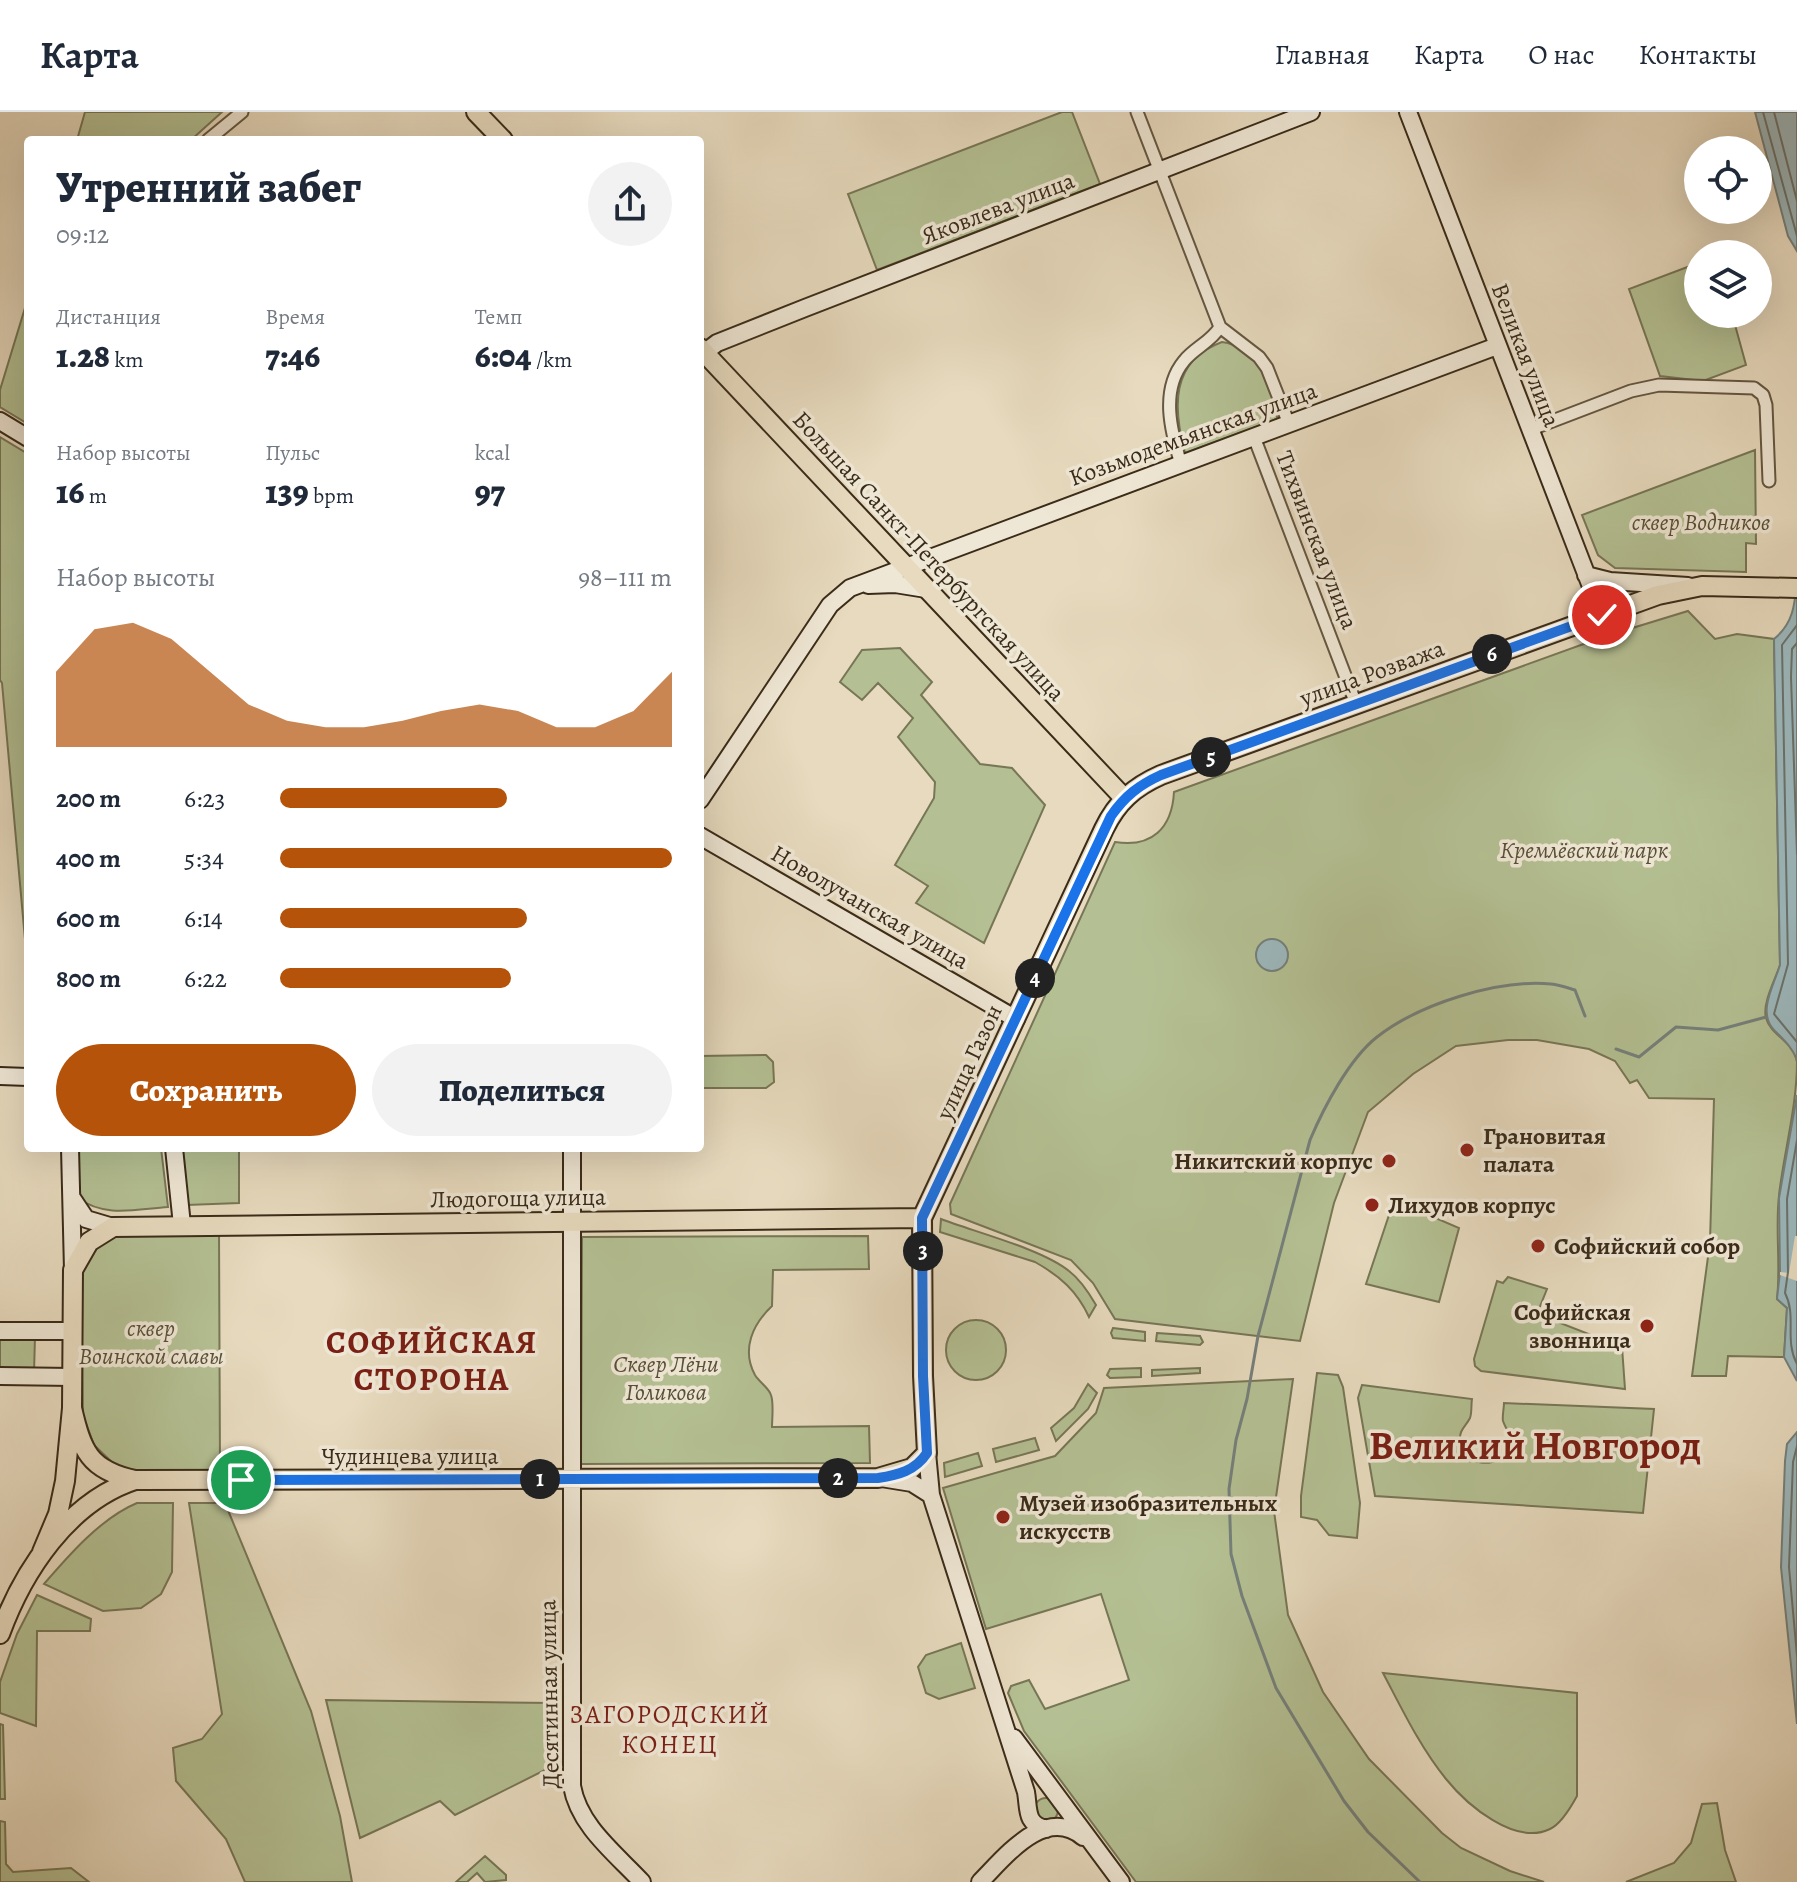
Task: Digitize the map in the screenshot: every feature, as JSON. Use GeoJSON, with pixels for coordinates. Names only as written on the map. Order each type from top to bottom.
{"type":"FeatureCollection","features":[{"type":"Feature","properties":{"kind":"main road"},"geometry":{"type":"LineString","coordinates":[[476,112],[499,136]]}},
{"type":"Feature","properties":{"kind":"main road","name":"Большая Санкт-Петербургская улица"},"geometry":{"type":"LineString","coordinates":[[704,355],[1124,798]]}},
{"type":"Feature","properties":{"kind":"main road","name":"улица Розважа"},"geometry":{"type":"LineString","coordinates":[[1124,798],[1140,784],[1161,775],[1658,595],[1702,586],[1797,588]]}},
{"type":"Feature","properties":{"kind":"main road","name":"улица Газон"},"geometry":{"type":"LineString","coordinates":[[922,1218],[1111,816],[1124,798]]}},
{"type":"Feature","properties":{"kind":"main road"},"geometry":{"type":"LineString","coordinates":[[922,1218],[923,1389],[927,1453]]}},
{"type":"Feature","properties":{"kind":"main road","name":"Людогоща улица"},"geometry":{"type":"LineString","coordinates":[[113,1227],[922,1218]]}},
{"type":"Feature","properties":{"kind":"main road"},"geometry":{"type":"LineString","coordinates":[[0,1634],[42,1552],[58,1514],[65,1481],[72,1408],[73,1270],[89,1242],[113,1227]]}},
{"type":"Feature","properties":{"kind":"main road","name":"Чудинцева улица"},"geometry":{"type":"LineString","coordinates":[[72,1408],[78,1434],[88,1456],[109,1473],[135,1480],[878,1478],[912,1468],[927,1453]]}},
{"type":"Feature","properties":{"kind":"main road","name":"Чудинцева улица"},"geometry":{"type":"LineString","coordinates":[[42,1552],[95,1500],[112,1488],[135,1480]]}},
{"type":"Feature","properties":{"kind":"street"},"geometry":{"type":"LineString","coordinates":[[213,136],[242,112]]}},
{"type":"Feature","properties":{"kind":"street"},"geometry":{"type":"LineString","coordinates":[[1137,112],[1220,327],[1213,337],[1185,359],[1172,386],[1170,417],[1181,464]]}},
{"type":"Feature","properties":{"kind":"street","name":"Яковлева улица"},"geometry":{"type":"LineString","coordinates":[[704,350],[805,308],[1311,112]]}},
{"type":"Feature","properties":{"kind":"street","name":"Великая улица"},"geometry":{"type":"LineString","coordinates":[[1408,112],[1602,615]]}},
{"type":"Feature","properties":{"kind":"street","name":"Тихвинская улица"},"geometry":{"type":"LineString","coordinates":[[1220,327],[1259,357],[1267,368],[1289,424]]}},
{"type":"Feature","properties":{"kind":"street","name":"Козьмодемьянская улица"},"geometry":{"type":"LineString","coordinates":[[850,588],[1497,346]]}},
{"type":"Feature","properties":{"kind":"street"},"geometry":{"type":"LineString","coordinates":[[1529,430],[1631,391],[1659,385],[1754,388],[1763,395],[1766,405],[1769,481]]}},
{"type":"Feature","properties":{"kind":"street"},"geometry":{"type":"LineString","coordinates":[[0,421],[24,436]]}},
{"type":"Feature","properties":{"kind":"street","name":"Тихвинская улица"},"geometry":{"type":"LineString","coordinates":[[1254,437],[1356,704]]}},
{"type":"Feature","properties":{"kind":"street"},"geometry":{"type":"LineString","coordinates":[[1586,575],[1610,581],[1702,586]]}},
{"type":"Feature","properties":{"kind":"street"},"geometry":{"type":"LineString","coordinates":[[704,794],[830,605],[850,588],[895,584],[926,589]]}},
{"type":"Feature","properties":{"kind":"street","name":"Новолучанская улица"},"geometry":{"type":"LineString","coordinates":[[704,838],[1016,1019]]}},
{"type":"Feature","properties":{"kind":"street"},"geometry":{"type":"LineString","coordinates":[[0,1076],[24,1077]]}},
{"type":"Feature","properties":{"kind":"street"},"geometry":{"type":"LineString","coordinates":[[70,1152],[73,1270]]}},
{"type":"Feature","properties":{"kind":"street"},"geometry":{"type":"LineString","coordinates":[[174,1152],[182,1225]]}},
{"type":"Feature","properties":{"kind":"street","name":"Десятинная улица"},"geometry":{"type":"LineString","coordinates":[[572,1152],[572,1786],[575,1803],[584,1820],[642,1882]]}},
{"type":"Feature","properties":{"kind":"street","name":"Людогоща улица"},"geometry":{"type":"LineString","coordinates":[[72,1197],[86,1219],[113,1227]]}},
{"type":"Feature","properties":{"kind":"street"},"geometry":{"type":"LineString","coordinates":[[0,1331],[72,1331]]}},
{"type":"Feature","properties":{"kind":"street"},"geometry":{"type":"LineString","coordinates":[[0,1376],[72,1377]]}},
{"type":"Feature","properties":{"kind":"street"},"geometry":{"type":"LineString","coordinates":[[927,1453],[931,1495],[1026,1792],[1028,1814],[1039,1827],[1070,1828],[1093,1846]]}},
{"type":"Feature","properties":{"kind":"street","name":"Чудинцева улица"},"geometry":{"type":"LineString","coordinates":[[878,1478],[912,1483],[931,1495]]}},
{"type":"Feature","properties":{"kind":"street"},"geometry":{"type":"LineString","coordinates":[[1003,1720],[1121,1882]]}},
{"type":"Feature","properties":{"kind":"street"},"geometry":{"type":"LineString","coordinates":[[980,1882],[1024,1839],[1049,1828],[1063,1817],[1061,1800],[1053,1793],[1039,1793],[1033,1797],[1024,1839]]}},
{"type":"Feature","properties":{"kind":"green space"},"geometry":{"type":"Polygon","coordinates":[[[85,112],[222,112],[195,136],[78,136],[85,112]]]}},
{"type":"Feature","properties":{"kind":"green space"},"geometry":{"type":"Polygon","coordinates":[[[1062,112],[1072,112],[1100,184],[877,270],[848,194],[1062,112]]]}},
{"type":"Feature","properties":{"kind":"green space"},"geometry":{"type":"Polygon","coordinates":[[[1684,268],[1684,328],[1736,328],[1746,365],[1703,381],[1660,376],[1629,289],[1684,268]]]}},
{"type":"Feature","properties":{"kind":"green space"},"geometry":{"type":"Polygon","coordinates":[[[24,311],[24,422],[0,407],[0,390],[24,311]]]}},
{"type":"Feature","properties":{"kind":"green space"},"geometry":{"type":"Polygon","coordinates":[[[1222,342],[1244,352],[1262,371],[1273,395],[1277,419],[1185,453],[1178,419],[1184,374],[1205,350],[1222,342]]]}},
{"type":"Feature","properties":{"kind":"green space"},"geometry":{"type":"Polygon","coordinates":[[[0,437],[24,452],[24,928],[2,683],[0,437]]]}},
{"type":"Feature","properties":{"kind":"green space","name":"сквер Водников"},"geometry":{"type":"Polygon","coordinates":[[[1755,450],[1756,544],[1746,543],[1746,572],[1615,568],[1598,555],[1582,515],[1755,450]]]}},
{"type":"Feature","properties":{"kind":"green space","name":"Кремлёвский парк"},"geometry":{"type":"Polygon","coordinates":[[[1688,611],[1715,639],[1737,634],[1774,639],[1780,965],[1765,1012],[1769,1024],[1792,1049],[1797,1062],[1778,1208],[1777,1299],[1787,1308],[1784,1357],[1728,1356],[1726,1376],[1692,1376],[1710,1242],[1714,1099],[1649,1098],[1637,1080],[1630,1083],[1615,1061],[1589,1049],[1537,1040],[1456,1046],[1413,1074],[1368,1112],[1334,1203],[1300,1341],[1115,1319],[1093,1283],[1071,1260],[951,1214],[950,1204],[1115,842],[1140,842],[1158,833],[1169,816],[1174,792],[1603,637],[1688,611]]]}},
{"type":"Feature","properties":{"kind":"green space"},"geometry":{"type":"Polygon","coordinates":[[[900,648],[932,682],[921,695],[980,764],[1012,768],[1045,805],[984,943],[916,903],[928,886],[895,865],[934,798],[935,782],[898,737],[913,718],[878,683],[862,700],[840,682],[862,650],[900,648]]]}},
{"type":"Feature","properties":{"kind":"green space"},"geometry":{"type":"Polygon","coordinates":[[[766,1055],[773,1062],[774,1082],[766,1088],[704,1088],[704,1056],[766,1055]]]}},
{"type":"Feature","properties":{"kind":"green space"},"geometry":{"type":"Polygon","coordinates":[[[73,1152],[161,1152],[168,1207],[110,1210],[78,1198],[73,1152]]]}},
{"type":"Feature","properties":{"kind":"green space"},"geometry":{"type":"Polygon","coordinates":[[[181,1152],[239,1152],[239,1203],[187,1205],[181,1152]]]}},
{"type":"Feature","properties":{"kind":"green space"},"geometry":{"type":"Polygon","coordinates":[[[1394,1200],[1459,1228],[1439,1302],[1366,1284],[1394,1200]]]}},
{"type":"Feature","properties":{"kind":"green space"},"geometry":{"type":"Polygon","coordinates":[[[941,1219],[1026,1248],[1057,1263],[1088,1291],[1096,1305],[1089,1317],[1073,1292],[1044,1267],[940,1232],[941,1219]]]}},
{"type":"Feature","properties":{"kind":"green space","name":"сквер Воинской славы"},"geometry":{"type":"Polygon","coordinates":[[[219,1230],[220,1472],[131,1471],[115,1465],[94,1445],[83,1415],[81,1269],[94,1248],[118,1232],[219,1230]]]}},
{"type":"Feature","properties":{"kind":"green space","name":"Сквер Лёни Голикова"},"geometry":{"type":"Polygon","coordinates":[[[868,1236],[869,1269],[773,1270],[772,1306],[755,1329],[749,1356],[755,1375],[771,1395],[772,1427],[869,1426],[870,1463],[581,1464],[582,1237],[868,1236]]]}},
{"type":"Feature","properties":{"kind":"green space"},"geometry":{"type":"Polygon","coordinates":[[[1508,1277],[1547,1289],[1537,1314],[1622,1347],[1625,1389],[1481,1371],[1475,1366],[1474,1359],[1497,1281],[1503,1283],[1508,1277]]]}},
{"type":"Feature","properties":{"kind":"green space"},"geometry":{"type":"Polygon","coordinates":[[[976,1320],[988,1322],[997,1329],[1004,1338],[1004,1362],[997,1371],[988,1378],[976,1380],[964,1378],[955,1371],[948,1362],[946,1350],[948,1338],[955,1329],[964,1322],[976,1320]]]}},
{"type":"Feature","properties":{"kind":"green space"},"geometry":{"type":"Polygon","coordinates":[[[1113,1328],[1145,1332],[1145,1341],[1113,1338],[1113,1328]]]}},
{"type":"Feature","properties":{"kind":"green space"},"geometry":{"type":"Polygon","coordinates":[[[1157,1333],[1200,1336],[1203,1342],[1200,1345],[1156,1341],[1157,1333]]]}},
{"type":"Feature","properties":{"kind":"green space"},"geometry":{"type":"Polygon","coordinates":[[[0,1336],[35,1336],[34,1373],[0,1372],[0,1336]]]}},
{"type":"Feature","properties":{"kind":"green space"},"geometry":{"type":"Polygon","coordinates":[[[1141,1368],[1141,1377],[1110,1378],[1107,1375],[1110,1369],[1141,1368]]]}},
{"type":"Feature","properties":{"kind":"green space"},"geometry":{"type":"Polygon","coordinates":[[[1200,1368],[1200,1373],[1152,1376],[1152,1370],[1200,1368]]]}},
{"type":"Feature","properties":{"kind":"green space"},"geometry":{"type":"Polygon","coordinates":[[[1317,1373],[1338,1375],[1343,1387],[1360,1503],[1357,1538],[1329,1535],[1317,1520],[1301,1517],[1317,1373]]]}},
{"type":"Feature","properties":{"kind":"green space"},"geometry":{"type":"Polygon","coordinates":[[[1293,1379],[1274,1511],[1288,1615],[1323,1692],[1369,1759],[1442,1833],[1461,1848],[1510,1871],[1544,1882],[1136,1882],[1024,1731],[1008,1693],[1011,1686],[1029,1680],[1045,1709],[1129,1680],[1101,1594],[986,1629],[943,1488],[1055,1456],[1096,1413],[1104,1388],[1293,1379]]]}},
{"type":"Feature","properties":{"kind":"green space"},"geometry":{"type":"Polygon","coordinates":[[[1088,1384],[1097,1393],[1088,1409],[1056,1441],[1051,1428],[1074,1408],[1088,1384]]]}},
{"type":"Feature","properties":{"kind":"green space"},"geometry":{"type":"Polygon","coordinates":[[[1362,1385],[1472,1399],[1471,1416],[1460,1440],[1468,1456],[1483,1463],[1499,1459],[1509,1445],[1503,1419],[1504,1403],[1654,1409],[1643,1513],[1375,1496],[1358,1398],[1362,1385]]]}},
{"type":"Feature","properties":{"kind":"green space"},"geometry":{"type":"Polygon","coordinates":[[[1035,1438],[1039,1450],[996,1462],[993,1449],[1035,1438]]]}},
{"type":"Feature","properties":{"kind":"green space"},"geometry":{"type":"Polygon","coordinates":[[[978,1453],[982,1466],[945,1477],[944,1463],[978,1453]]]}},
{"type":"Feature","properties":{"kind":"green space"},"geometry":{"type":"Polygon","coordinates":[[[137,1503],[173,1503],[172,1572],[161,1594],[141,1608],[103,1611],[44,1584],[98,1528],[137,1503]]]}},
{"type":"Feature","properties":{"kind":"green space"},"geometry":{"type":"Polygon","coordinates":[[[189,1503],[225,1503],[311,1711],[340,1816],[352,1882],[245,1882],[226,1839],[176,1781],[173,1748],[202,1739],[222,1714],[189,1503]]]}},
{"type":"Feature","properties":{"kind":"green space"},"geometry":{"type":"Polygon","coordinates":[[[37,1595],[91,1619],[90,1631],[37,1631],[36,1726],[0,1713],[0,1682],[17,1634],[37,1595]]]}},
{"type":"Feature","properties":{"kind":"green space"},"geometry":{"type":"Polygon","coordinates":[[[961,1643],[975,1688],[939,1699],[926,1693],[918,1667],[926,1655],[961,1643]]]}},
{"type":"Feature","properties":{"kind":"green space"},"geometry":{"type":"Polygon","coordinates":[[[1383,1673],[1577,1693],[1577,1796],[1569,1810],[1554,1827],[1536,1833],[1507,1828],[1479,1811],[1437,1767],[1383,1673]]]}},
{"type":"Feature","properties":{"kind":"green space"},"geometry":{"type":"Polygon","coordinates":[[[326,1700],[553,1703],[553,1766],[455,1815],[440,1801],[360,1838],[326,1700]]]}},
{"type":"Feature","properties":{"kind":"green space"},"geometry":{"type":"Polygon","coordinates":[[[0,1724],[3,1725],[5,1799],[0,1799],[0,1724]]]}},
{"type":"Feature","properties":{"kind":"green space"},"geometry":{"type":"Polygon","coordinates":[[[1046,1798],[1054,1802],[1058,1810],[1054,1818],[1046,1822],[1038,1818],[1034,1810],[1038,1802],[1046,1798]]]}},
{"type":"Feature","properties":{"kind":"green space"},"geometry":{"type":"Polygon","coordinates":[[[1717,1803],[1725,1850],[1736,1882],[1626,1882],[1674,1863],[1691,1843],[1702,1804],[1717,1803]]]}},
{"type":"Feature","properties":{"kind":"green space"},"geometry":{"type":"Polygon","coordinates":[[[0,1821],[5,1822],[6,1864],[13,1872],[71,1868],[89,1882],[0,1882],[0,1821]]]}},
{"type":"Feature","properties":{"kind":"green space"},"geometry":{"type":"Polygon","coordinates":[[[485,1856],[506,1875],[506,1880],[485,1882],[477,1873],[467,1882],[456,1882],[485,1856]]]}},
{"type":"Feature","properties":{"kind":"water"},"geometry":{"type":"Polygon","coordinates":[[[1755,112],[1797,112],[1797,251],[1788,236],[1772,176],[1772,136],[1761,136],[1755,112]]]}},
{"type":"Feature","properties":{"kind":"water"},"geometry":{"type":"Polygon","coordinates":[[[1797,578],[1797,1060],[1769,1023],[1767,1007],[1780,965],[1774,639],[1790,619],[1797,578]]]}},
{"type":"Feature","properties":{"kind":"water"},"geometry":{"type":"Polygon","coordinates":[[[1272,939],[1283,944],[1288,955],[1283,966],[1272,971],[1261,966],[1256,955],[1261,944],[1272,939]]]}},
{"type":"Feature","properties":{"kind":"water"},"geometry":{"type":"Polygon","coordinates":[[[1797,1095],[1797,1381],[1784,1357],[1787,1308],[1777,1299],[1780,1272],[1779,1198],[1797,1095]]]}},
{"type":"Feature","properties":{"kind":"water"},"geometry":{"type":"Polygon","coordinates":[[[1797,1432],[1797,1724],[1781,1567],[1787,1444],[1797,1432]]]}},
{"type":"Feature","properties":{"kind":"pier"},"geometry":{"type":"Polygon","coordinates":[[[1795,1236],[1797,1281],[1780,1275],[1780,1272],[1789,1273],[1795,1236]]]}},
{"type":"Feature","properties":{"kind":"waterway"},"geometry":{"type":"LineString","coordinates":[[1420,1882],[1368,1832],[1344,1801],[1276,1688],[1242,1596],[1231,1554],[1229,1489],[1236,1440],[1258,1336],[1310,1140],[1330,1099],[1357,1058],[1377,1037],[1414,1014],[1484,990],[1530,983],[1575,990],[1585,1016]]}},
{"type":"Feature","properties":{"kind":"waterway"},"geometry":{"type":"LineString","coordinates":[[1616,1049],[1639,1057],[1676,1027],[1718,1030],[1766,1017]]}},
{"type":"Feature","properties":{"kind":"place","name":"Грановитая палата"},"geometry":{"type":"Point","coordinates":[1467,1150]}},
{"type":"Feature","properties":{"kind":"place","name":"Никитский корпус"},"geometry":{"type":"Point","coordinates":[1389,1161]}},
{"type":"Feature","properties":{"kind":"place","name":"Лихудов корпус"},"geometry":{"type":"Point","coordinates":[1372,1205]}},
{"type":"Feature","properties":{"kind":"place","name":"Софийский собор"},"geometry":{"type":"Point","coordinates":[1538,1246]}},
{"type":"Feature","properties":{"kind":"place","name":"Софийская звонница"},"geometry":{"type":"Point","coordinates":[1647,1326]}},
{"type":"Feature","properties":{"kind":"place","name":"Музей изобразительных искусств"},"geometry":{"type":"Point","coordinates":[1003,1517]}},
{"type":"Feature","properties":{"kind":"district","name":"СОФИЙСКАЯ СТОРОНА"},"geometry":{"type":"Point","coordinates":[432,1360]}},
{"type":"Feature","properties":{"kind":"district","name":"Великий Новгород"},"geometry":{"type":"Point","coordinates":[1535,1445]}},
{"type":"Feature","properties":{"kind":"district","name":"ЗАГОРОДСКИЙ КОНЕЦ"},"geometry":{"type":"Point","coordinates":[670,1729]}},
{"type":"Feature","properties":{"kind":"route"},"geometry":{"type":"LineString","coordinates":[[241,1480],[878,1478],[917,1465],[927,1453],[923,1403],[922,1218],[1111,816],[1124,798],[1140,784],[1161,775],[1602,615]]}}]}
